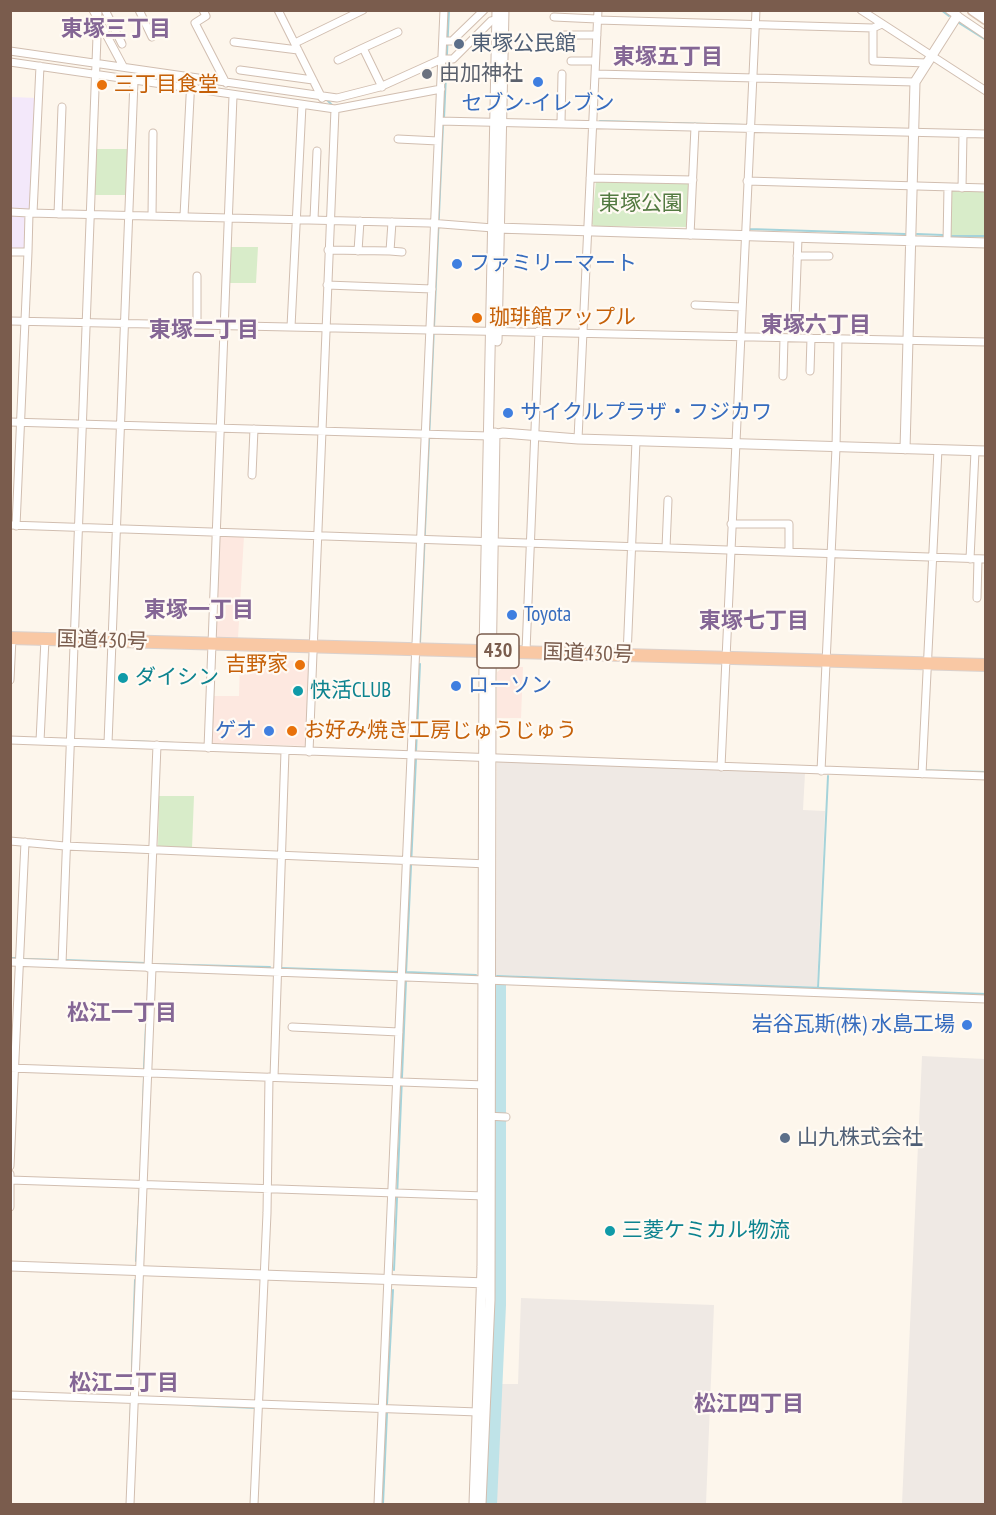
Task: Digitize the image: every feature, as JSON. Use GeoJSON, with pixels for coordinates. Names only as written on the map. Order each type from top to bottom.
{"type":"FeatureCollection","features":[{"type":"Feature","properties":{"kind":"highway","name":"国道430号"},"geometry":{"type":"LineString","coordinates":[[11,642],[927,667],[986,672]]}},
{"type":"Feature","properties":{"kind":"highway","name":"国道430号"},"geometry":{"type":"LineString","coordinates":[[488,655],[526,651],[724,661]]}},
{"type":"Feature","properties":{"kind":"highway","name":"国道430号"},"geometry":{"type":"LineString","coordinates":[[927,667],[986,665]]}},
{"type":"Feature","properties":{"kind":"main road"},"geometry":{"type":"LineString","coordinates":[[973,10],[986,19]]}},
{"type":"Feature","properties":{"kind":"street"},"geometry":{"type":"LineString","coordinates":[[93,10],[123,66]]}},
{"type":"Feature","properties":{"kind":"street"},"geometry":{"type":"LineString","coordinates":[[62,964],[98,10]]}},
{"type":"Feature","properties":{"kind":"street"},"geometry":{"type":"LineString","coordinates":[[105,10],[122,44]]}},
{"type":"Feature","properties":{"kind":"street"},"geometry":{"type":"LineString","coordinates":[[139,10],[152,37]]}},
{"type":"Feature","properties":{"kind":"street"},"geometry":{"type":"LineString","coordinates":[[203,10],[206,16],[195,23],[226,83]]}},
{"type":"Feature","properties":{"kind":"street"},"geometry":{"type":"LineString","coordinates":[[278,10],[321,96],[332,108],[309,749]]}},
{"type":"Feature","properties":{"kind":"street"},"geometry":{"type":"LineString","coordinates":[[234,42],[296,46],[363,10]]}},
{"type":"Feature","properties":{"kind":"street"},"geometry":{"type":"LineString","coordinates":[[378,1504],[388,1279],[401,1082],[399,1032],[410,860],[415,653],[424,540],[433,330],[432,289],[437,224],[438,141],[442,121],[441,89],[446,41],[444,10]]}},
{"type":"Feature","properties":{"kind":"street"},"geometry":{"type":"LineString","coordinates":[[446,41],[484,10]]}},
{"type":"Feature","properties":{"kind":"street"},"geometry":{"type":"LineString","coordinates":[[721,764],[756,10]]}},
{"type":"Feature","properties":{"kind":"street"},"geometry":{"type":"LineString","coordinates":[[861,10],[929,59],[986,91]]}},
{"type":"Feature","properties":{"kind":"street"},"geometry":{"type":"LineString","coordinates":[[949,10],[986,35]]}},
{"type":"Feature","properties":{"kind":"street"},"geometry":{"type":"LineString","coordinates":[[10,51],[337,98],[382,87],[445,59],[453,59],[500,15]]}},
{"type":"Feature","properties":{"kind":"street"},"geometry":{"type":"LineString","coordinates":[[481,1504],[486,1196],[490,1116],[487,1085],[488,655],[500,15]]}},
{"type":"Feature","properties":{"kind":"street"},"geometry":{"type":"LineString","coordinates":[[578,439],[597,16]]}},
{"type":"Feature","properties":{"kind":"street"},"geometry":{"type":"LineString","coordinates":[[554,17],[597,16],[755,25],[873,28],[882,24]]}},
{"type":"Feature","properties":{"kind":"street"},"geometry":{"type":"LineString","coordinates":[[905,449],[915,82],[957,16]]}},
{"type":"Feature","properties":{"kind":"street"},"geometry":{"type":"LineString","coordinates":[[873,28],[873,62],[929,59]]}},
{"type":"Feature","properties":{"kind":"street"},"geometry":{"type":"LineString","coordinates":[[338,60],[398,32]]}},
{"type":"Feature","properties":{"kind":"street"},"geometry":{"type":"LineString","coordinates":[[565,35],[597,35]]}},
{"type":"Feature","properties":{"kind":"street"},"geometry":{"type":"LineString","coordinates":[[363,48],[382,87]]}},
{"type":"Feature","properties":{"kind":"street"},"geometry":{"type":"LineString","coordinates":[[571,61],[596,61]]}},
{"type":"Feature","properties":{"kind":"street"},"geometry":{"type":"LineString","coordinates":[[10,62],[233,96],[332,108],[441,89]]}},
{"type":"Feature","properties":{"kind":"street"},"geometry":{"type":"LineString","coordinates":[[40,66],[28,252],[19,458],[14,489],[13,526],[978,559]]}},
{"type":"Feature","properties":{"kind":"street"},"geometry":{"type":"LineString","coordinates":[[240,70],[313,80]]}},
{"type":"Feature","properties":{"kind":"street"},"geometry":{"type":"LineString","coordinates":[[561,123],[562,74]]}},
{"type":"Feature","properties":{"kind":"street"},"geometry":{"type":"LineString","coordinates":[[595,74],[915,82]]}},
{"type":"Feature","properties":{"kind":"street"},"geometry":{"type":"LineString","coordinates":[[184,216],[191,78]]}},
{"type":"Feature","properties":{"kind":"street"},"geometry":{"type":"LineString","coordinates":[[108,741],[119,424],[135,81]]}},
{"type":"Feature","properties":{"kind":"street"},"geometry":{"type":"LineString","coordinates":[[209,92],[211,81]]}},
{"type":"Feature","properties":{"kind":"street"},"geometry":{"type":"LineString","coordinates":[[208,746],[233,96]]}},
{"type":"Feature","properties":{"kind":"street"},"geometry":{"type":"LineString","coordinates":[[291,327],[302,105]]}},
{"type":"Feature","properties":{"kind":"street"},"geometry":{"type":"LineString","coordinates":[[58,214],[62,107]]}},
{"type":"Feature","properties":{"kind":"street"},"geometry":{"type":"LineString","coordinates":[[442,121],[986,134]]}},
{"type":"Feature","properties":{"kind":"street"},"geometry":{"type":"LineString","coordinates":[[690,235],[695,127]]}},
{"type":"Feature","properties":{"kind":"street"},"geometry":{"type":"LineString","coordinates":[[152,216],[153,133]]}},
{"type":"Feature","properties":{"kind":"street"},"geometry":{"type":"LineString","coordinates":[[962,188],[963,134]]}},
{"type":"Feature","properties":{"kind":"street"},"geometry":{"type":"LineString","coordinates":[[398,139],[438,141]]}},
{"type":"Feature","properties":{"kind":"street"},"geometry":{"type":"LineString","coordinates":[[314,219],[317,151]]}},
{"type":"Feature","properties":{"kind":"street"},"geometry":{"type":"LineString","coordinates":[[590,178],[693,180]]}},
{"type":"Feature","properties":{"kind":"street"},"geometry":{"type":"LineString","coordinates":[[747,181],[986,188]]}},
{"type":"Feature","properties":{"kind":"street"},"geometry":{"type":"LineString","coordinates":[[947,242],[948,187]]}},
{"type":"Feature","properties":{"kind":"street"},"geometry":{"type":"LineString","coordinates":[[10,212],[314,219],[587,232],[986,243]]}},
{"type":"Feature","properties":{"kind":"street"},"geometry":{"type":"LineString","coordinates":[[358,251],[360,221]]}},
{"type":"Feature","properties":{"kind":"street"},"geometry":{"type":"LineString","coordinates":[[390,251],[392,222]]}},
{"type":"Feature","properties":{"kind":"street"},"geometry":{"type":"LineString","coordinates":[[795,320],[798,238]]}},
{"type":"Feature","properties":{"kind":"street"},"geometry":{"type":"LineString","coordinates":[[328,250],[402,252]]}},
{"type":"Feature","properties":{"kind":"street"},"geometry":{"type":"LineString","coordinates":[[10,252],[28,252]]}},
{"type":"Feature","properties":{"kind":"street"},"geometry":{"type":"LineString","coordinates":[[797,256],[829,256]]}},
{"type":"Feature","properties":{"kind":"street"},"geometry":{"type":"LineString","coordinates":[[196,325],[197,276]]}},
{"type":"Feature","properties":{"kind":"street"},"geometry":{"type":"LineString","coordinates":[[327,285],[432,289]]}},
{"type":"Feature","properties":{"kind":"street"},"geometry":{"type":"LineString","coordinates":[[695,305],[742,307]]}},
{"type":"Feature","properties":{"kind":"street"},"geometry":{"type":"LineString","coordinates":[[10,321],[986,342]]}},
{"type":"Feature","properties":{"kind":"street"},"geometry":{"type":"LineString","coordinates":[[526,651],[539,331]]}},
{"type":"Feature","properties":{"kind":"street"},"geometry":{"type":"LineString","coordinates":[[783,376],[784,338]]}},
{"type":"Feature","properties":{"kind":"street"},"geometry":{"type":"LineString","coordinates":[[810,338],[810,371]]}},
{"type":"Feature","properties":{"kind":"street"},"geometry":{"type":"LineString","coordinates":[[821,768],[836,447],[838,338]]}},
{"type":"Feature","properties":{"kind":"street"},"geometry":{"type":"LineString","coordinates":[[10,423],[119,424],[986,451]]}},
{"type":"Feature","properties":{"kind":"street"},"geometry":{"type":"LineString","coordinates":[[252,475],[254,429]]}},
{"type":"Feature","properties":{"kind":"street"},"geometry":{"type":"LineString","coordinates":[[627,656],[636,441]]}},
{"type":"Feature","properties":{"kind":"street"},"geometry":{"type":"LineString","coordinates":[[922,771],[938,449]]}},
{"type":"Feature","properties":{"kind":"street"},"geometry":{"type":"LineString","coordinates":[[975,451],[977,598]]}},
{"type":"Feature","properties":{"kind":"street"},"geometry":{"type":"LineString","coordinates":[[10,458],[19,458]]}},
{"type":"Feature","properties":{"kind":"street"},"geometry":{"type":"LineString","coordinates":[[666,548],[668,501]]}},
{"type":"Feature","properties":{"kind":"street"},"geometry":{"type":"LineString","coordinates":[[731,524],[789,525],[789,552]]}},
{"type":"Feature","properties":{"kind":"street"},"geometry":{"type":"LineString","coordinates":[[10,680],[11,642]]}},
{"type":"Feature","properties":{"kind":"street"},"geometry":{"type":"LineString","coordinates":[[40,739],[44,643]]}},
{"type":"Feature","properties":{"kind":"street"},"geometry":{"type":"LineString","coordinates":[[10,740],[108,741],[285,751],[309,749],[488,758],[922,771],[986,776]]}},
{"type":"Feature","properties":{"kind":"street"},"geometry":{"type":"LineString","coordinates":[[130,1504],[148,1073],[157,745]]}},
{"type":"Feature","properties":{"kind":"street"},"geometry":{"type":"LineString","coordinates":[[254,1504],[285,751]]}},
{"type":"Feature","properties":{"kind":"street"},"geometry":{"type":"LineString","coordinates":[[10,841],[65,846],[487,864]]}},
{"type":"Feature","properties":{"kind":"street"},"geometry":{"type":"LineString","coordinates":[[10,1166],[12,1068],[25,842]]}},
{"type":"Feature","properties":{"kind":"street"},"geometry":{"type":"LineString","coordinates":[[10,962],[403,975],[986,999]]}},
{"type":"Feature","properties":{"kind":"street"},"geometry":{"type":"LineString","coordinates":[[292,1027],[399,1032]]}},
{"type":"Feature","properties":{"kind":"street"},"geometry":{"type":"LineString","coordinates":[[12,1068],[487,1085]]}},
{"type":"Feature","properties":{"kind":"street"},"geometry":{"type":"LineString","coordinates":[[490,1116],[506,1117]]}},
{"type":"Feature","properties":{"kind":"street"},"geometry":{"type":"LineString","coordinates":[[10,1207],[11,1177],[486,1196]]}},
{"type":"Feature","properties":{"kind":"street"},"geometry":{"type":"LineString","coordinates":[[10,1266],[486,1283]]}},
{"type":"Feature","properties":{"kind":"street"},"geometry":{"type":"LineString","coordinates":[[474,1504],[477,1412],[486,1283]]}},
{"type":"Feature","properties":{"kind":"street"},"geometry":{"type":"LineString","coordinates":[[10,1395],[477,1412]]}},
{"type":"Feature","properties":{"kind":"shaded area"},"geometry":{"type":"Polygon","coordinates":[[[11,97],[37,98],[31,210],[11,210],[11,97]]]}},
{"type":"Feature","properties":{"kind":"shaded area"},"geometry":{"type":"Polygon","coordinates":[[[11,214],[27,214],[26,247],[23,249],[11,249],[11,214]]]}},
{"type":"Feature","properties":{"kind":"shaded area"},"geometry":{"type":"Polygon","coordinates":[[[218,536],[244,536],[238,638],[215,638],[218,536]]]}},
{"type":"Feature","properties":{"kind":"shaded area"},"geometry":{"type":"Polygon","coordinates":[[[240,659],[309,661],[307,746],[210,743],[211,696],[239,696],[240,659]]]}},
{"type":"Feature","properties":{"kind":"shaded area"},"geometry":{"type":"Polygon","coordinates":[[[504,667],[523,667],[521,718],[497,718],[497,672],[504,667]]]}},
{"type":"Feature","properties":{"kind":"shaded area"},"geometry":{"type":"Polygon","coordinates":[[[497,761],[805,773],[803,810],[825,811],[817,987],[496,975],[497,761]]]}},
{"type":"Feature","properties":{"kind":"shaded area"},"geometry":{"type":"Polygon","coordinates":[[[922,1056],[985,1059],[985,1504],[902,1504],[922,1056]]]}},
{"type":"Feature","properties":{"kind":"shaded area"},"geometry":{"type":"Polygon","coordinates":[[[521,1298],[714,1305],[706,1504],[495,1504],[500,1384],[518,1384],[521,1298]]]}},
{"type":"Feature","properties":{"kind":"green space"},"geometry":{"type":"Polygon","coordinates":[[[95,149],[128,149],[126,195],[93,195],[95,149]]]}},
{"type":"Feature","properties":{"kind":"green space","name":"東塚公園"},"geometry":{"type":"Polygon","coordinates":[[[596,181],[688,182],[691,185],[688,227],[594,226],[592,224],[596,181]]]}},
{"type":"Feature","properties":{"kind":"green space"},"geometry":{"type":"Polygon","coordinates":[[[952,191],[985,192],[985,238],[952,237],[949,233],[950,193],[952,191]]]}},
{"type":"Feature","properties":{"kind":"green space"},"geometry":{"type":"Polygon","coordinates":[[[230,247],[258,247],[256,283],[229,283],[230,247]]]}},
{"type":"Feature","properties":{"kind":"green space"},"geometry":{"type":"Polygon","coordinates":[[[159,796],[194,796],[192,848],[158,847],[159,796]]]}},
{"type":"Feature","properties":{"kind":"waterway"},"geometry":{"type":"LineString","coordinates":[[444,118],[449,10]]}},
{"type":"Feature","properties":{"kind":"waterway"},"geometry":{"type":"LineString","coordinates":[[941,10],[949,16]]}},
{"type":"Feature","properties":{"kind":"waterway"},"geometry":{"type":"LineString","coordinates":[[959,23],[986,40]]}},
{"type":"Feature","properties":{"kind":"waterway"},"geometry":{"type":"LineString","coordinates":[[326,99],[332,105]]}},
{"type":"Feature","properties":{"kind":"waterway"},"geometry":{"type":"LineString","coordinates":[[600,121],[744,125]]}},
{"type":"Feature","properties":{"kind":"waterway"},"geometry":{"type":"LineString","coordinates":[[420,643],[443,124]]}},
{"type":"Feature","properties":{"kind":"waterway"},"geometry":{"type":"LineString","coordinates":[[749,227],[749,229],[905,234]]}},
{"type":"Feature","properties":{"kind":"waterway"},"geometry":{"type":"LineString","coordinates":[[917,234],[943,235]]}},
{"type":"Feature","properties":{"kind":"waterway"},"geometry":{"type":"LineString","coordinates":[[952,236],[986,236]]}},
{"type":"Feature","properties":{"kind":"waterway"},"geometry":{"type":"LineString","coordinates":[[416,752],[420,664]]}},
{"type":"Feature","properties":{"kind":"waterway"},"geometry":{"type":"LineString","coordinates":[[129,741],[175,743]]}},
{"type":"Feature","properties":{"kind":"waterway"},"geometry":{"type":"LineString","coordinates":[[406,974],[416,758]]}},
{"type":"Feature","properties":{"kind":"waterway"},"geometry":{"type":"LineString","coordinates":[[915,770],[986,772]]}},
{"type":"Feature","properties":{"kind":"waterway"},"geometry":{"type":"LineString","coordinates":[[818,988],[828,776]]}},
{"type":"Feature","properties":{"kind":"waterway"},"geometry":{"type":"LineString","coordinates":[[10,958],[15,958]]}},
{"type":"Feature","properties":{"kind":"waterway"},"geometry":{"type":"LineString","coordinates":[[23,959],[59,960]]}},
{"type":"Feature","properties":{"kind":"waterway"},"geometry":{"type":"LineString","coordinates":[[66,960],[145,963]]}},
{"type":"Feature","properties":{"kind":"waterway"},"geometry":{"type":"LineString","coordinates":[[150,964],[270,967]]}},
{"type":"Feature","properties":{"kind":"waterway"},"geometry":{"type":"LineString","coordinates":[[281,968],[401,972]]}},
{"type":"Feature","properties":{"kind":"waterway"},"geometry":{"type":"LineString","coordinates":[[406,972],[476,975]]}},
{"type":"Feature","properties":{"kind":"waterway"},"geometry":{"type":"LineString","coordinates":[[497,976],[986,994]]}},
{"type":"Feature","properties":{"kind":"waterway"},"geometry":{"type":"LineString","coordinates":[[394,1270],[406,980]]}},
{"type":"Feature","properties":{"kind":"waterway"},"geometry":{"type":"LineString","coordinates":[[491,1504],[500,1305],[500,984]]}},
{"type":"Feature","properties":{"kind":"waterway"},"geometry":{"type":"LineString","coordinates":[[144,1068],[146,1025]]}},
{"type":"Feature","properties":{"kind":"waterway"},"geometry":{"type":"LineString","coordinates":[[142,1133],[144,1077]]}},
{"type":"Feature","properties":{"kind":"waterway"},"geometry":{"type":"LineString","coordinates":[[136,1261],[142,1147]]}},
{"type":"Feature","properties":{"kind":"waterway"},"geometry":{"type":"LineString","coordinates":[[131,1397],[135,1280]]}},
{"type":"Feature","properties":{"kind":"waterway"},"geometry":{"type":"LineString","coordinates":[[387,1404],[393,1290]]}},
{"type":"Feature","properties":{"kind":"waterway"},"geometry":{"type":"LineString","coordinates":[[130,1433],[131,1402]]}},
{"type":"Feature","properties":{"kind":"waterway"},"geometry":{"type":"LineString","coordinates":[[190,1405],[255,1408]]}},
{"type":"Feature","properties":{"kind":"waterway"},"geometry":{"type":"LineString","coordinates":[[383,1504],[387,1413]]}},
{"type":"Feature","properties":{"kind":"place","name":"東塚公民館"},"geometry":{"type":"Point","coordinates":[459,44]}},
{"type":"Feature","properties":{"kind":"place","name":"由加神社"},"geometry":{"type":"Point","coordinates":[427,74]}},
{"type":"Feature","properties":{"kind":"place","name":"セブン-イレブン"},"geometry":{"type":"Point","coordinates":[538,82]}},
{"type":"Feature","properties":{"kind":"place","name":"三丁目食堂"},"geometry":{"type":"Point","coordinates":[102,85]}},
{"type":"Feature","properties":{"kind":"place","name":"ファミリーマート"},"geometry":{"type":"Point","coordinates":[457,264]}},
{"type":"Feature","properties":{"kind":"place","name":"珈琲館アップル"},"geometry":{"type":"Point","coordinates":[477,318]}},
{"type":"Feature","properties":{"kind":"place","name":"サイクルプラザ・フジカワ"},"geometry":{"type":"Point","coordinates":[508,413]}},
{"type":"Feature","properties":{"kind":"place","name":"Toyota"},"geometry":{"type":"Point","coordinates":[512,615]}},
{"type":"Feature","properties":{"kind":"place","name":"吉野家"},"geometry":{"type":"Point","coordinates":[300,665]}},
{"type":"Feature","properties":{"kind":"place","name":"ダイシン"},"geometry":{"type":"Point","coordinates":[123,678]}},
{"type":"Feature","properties":{"kind":"place","name":"ローソン"},"geometry":{"type":"Point","coordinates":[456,686]}},
{"type":"Feature","properties":{"kind":"place","name":"快活CLUB"},"geometry":{"type":"Point","coordinates":[298,691]}},
{"type":"Feature","properties":{"kind":"place","name":"ゲオ"},"geometry":{"type":"Point","coordinates":[269,731]}},
{"type":"Feature","properties":{"kind":"place","name":"お好み焼き工房じゅうじゅう"},"geometry":{"type":"Point","coordinates":[292,731]}},
{"type":"Feature","properties":{"kind":"place","name":"岩谷瓦斯(株) 水島工場"},"geometry":{"type":"Point","coordinates":[967,1025]}},
{"type":"Feature","properties":{"kind":"place","name":"山九株式会社"},"geometry":{"type":"Point","coordinates":[785,1138]}},
{"type":"Feature","properties":{"kind":"place","name":"三菱ケミカル物流"},"geometry":{"type":"Point","coordinates":[610,1231]}},
{"type":"Feature","properties":{"kind":"district","name":"東塚三丁目"},"geometry":{"type":"Point","coordinates":[116,30]}},
{"type":"Feature","properties":{"kind":"district","name":"東塚五丁目"},"geometry":{"type":"Point","coordinates":[668,58]}},
{"type":"Feature","properties":{"kind":"district","name":"東塚六丁目"},"geometry":{"type":"Point","coordinates":[816,326]}},
{"type":"Feature","properties":{"kind":"district","name":"東塚二丁目"},"geometry":{"type":"Point","coordinates":[204,331]}},
{"type":"Feature","properties":{"kind":"district","name":"東塚一丁目"},"geometry":{"type":"Point","coordinates":[199,611]}},
{"type":"Feature","properties":{"kind":"district","name":"東塚七丁目"},"geometry":{"type":"Point","coordinates":[754,622]}},
{"type":"Feature","properties":{"kind":"district","name":"松江一丁目"},"geometry":{"type":"Point","coordinates":[122,1014]}},
{"type":"Feature","properties":{"kind":"district","name":"松江二丁目"},"geometry":{"type":"Point","coordinates":[124,1384]}},
{"type":"Feature","properties":{"kind":"district","name":"松江四丁目"},"geometry":{"type":"Point","coordinates":[749,1405]}}]}
